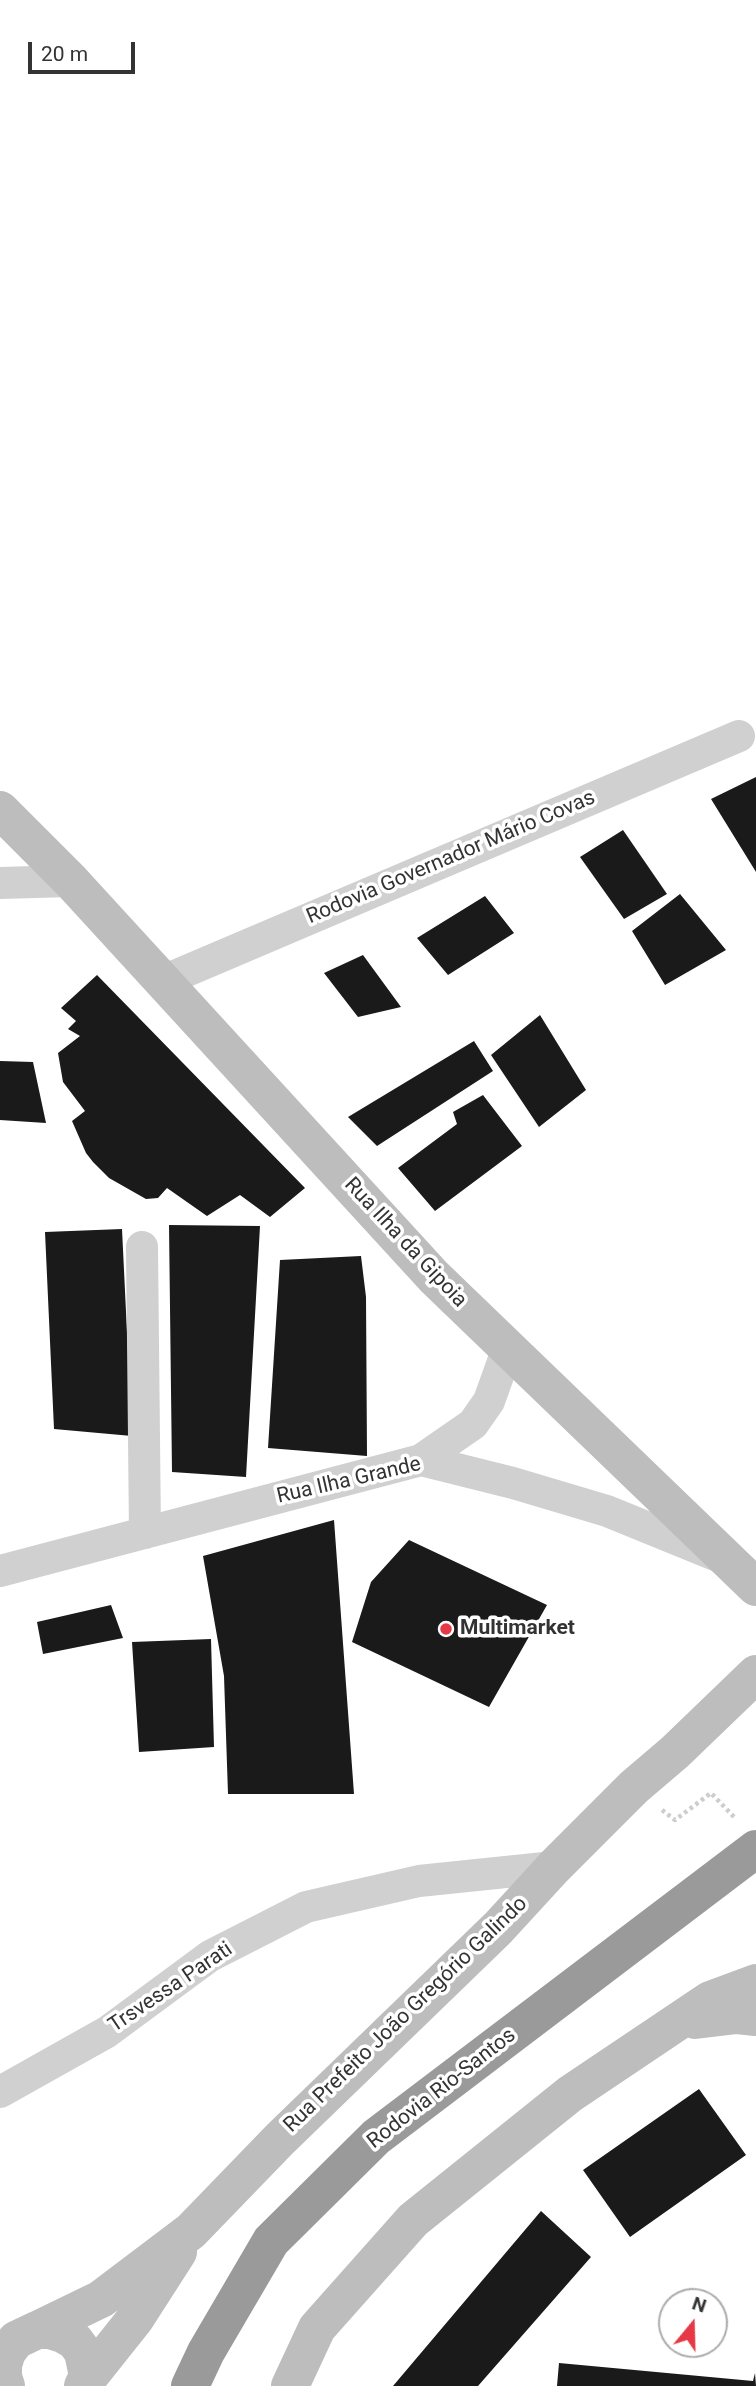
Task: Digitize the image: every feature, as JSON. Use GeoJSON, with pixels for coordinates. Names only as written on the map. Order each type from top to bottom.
{"type":"FeatureCollection","features":[{"type":"Feature","properties":{"kind":"highway","name":"Rodovia Rio-Santos"},"geometry":{"type":"LineString","coordinates":[[190,2386],[206,2352],[271,2241],[376,2137],[746,1834]]}},
{"type":"Feature","properties":{"kind":"main road","name":"Rua Ilha da Gipoia"},"geometry":{"type":"LineString","coordinates":[[0,810],[71,881],[434,1277],[744,1575]]}},
{"type":"Feature","properties":{"kind":"main road","name":"Rua Prefeito João Gregório Galindo"},"geometry":{"type":"LineString","coordinates":[[18,2340],[101,2299],[191,2231],[280,2139],[498,1928],[634,1787],[675,1752],[756,1674]]}},
{"type":"Feature","properties":{"kind":"main road"},"geometry":{"type":"LineString","coordinates":[[290,2386],[317,2328],[413,2220],[570,2094],[710,2000],[756,1983]]}},
{"type":"Feature","properties":{"kind":"main road"},"geometry":{"type":"LineString","coordinates":[[666,2028],[704,2018],[737,2015],[756,2017]]}},
{"type":"Feature","properties":{"kind":"main road"},"geometry":{"type":"LineString","coordinates":[[85,2382],[135,2319],[191,2231]]}},
{"type":"Feature","properties":{"kind":"main road"},"geometry":{"type":"LineString","coordinates":[[6,2386],[3,2365],[7,2353],[18,2340],[50,2330],[75,2341],[83,2352],[87,2365],[85,2382]]}},
{"type":"Feature","properties":{"kind":"street","name":"Rodovia Governador Mário Covas"},"geometry":{"type":"LineString","coordinates":[[163,981],[739,736]]}},
{"type":"Feature","properties":{"kind":"street"},"geometry":{"type":"LineString","coordinates":[[0,883],[71,881]]}},
{"type":"Feature","properties":{"kind":"street"},"geometry":{"type":"LineString","coordinates":[[142,1247],[145,1533]]}},
{"type":"Feature","properties":{"kind":"street"},"geometry":{"type":"LineString","coordinates":[[421,1460],[473,1423],[489,1401],[509,1348]]}},
{"type":"Feature","properties":{"kind":"street","name":"Rua Ilha Grande"},"geometry":{"type":"LineString","coordinates":[[0,1571],[421,1460],[513,1483],[607,1511],[693,1545],[744,1575]]}},
{"type":"Feature","properties":{"kind":"street","name":"Trsvessa Parati"},"geometry":{"type":"LineString","coordinates":[[0,2092],[107,2032],[210,1956],[306,1907],[419,1881],[554,1867]]}},
{"type":"Feature","properties":{"kind":"path"},"geometry":{"type":"LineString","coordinates":[[634,1787],[675,1820],[710,1793],[746,1834]]}},
{"type":"Feature","properties":{"kind":"building"},"geometry":{"type":"Polygon","coordinates":[[[756,777],[756,872],[711,799],[756,777]]]}},
{"type":"Feature","properties":{"kind":"building"},"geometry":{"type":"Polygon","coordinates":[[[623,830],[667,894],[624,919],[580,857],[623,830]]]}},
{"type":"Feature","properties":{"kind":"building"},"geometry":{"type":"Polygon","coordinates":[[[680,894],[726,950],[665,985],[632,931],[680,894]]]}},
{"type":"Feature","properties":{"kind":"building"},"geometry":{"type":"Polygon","coordinates":[[[485,896],[514,933],[448,975],[417,938],[485,896]]]}},
{"type":"Feature","properties":{"kind":"building"},"geometry":{"type":"Polygon","coordinates":[[[363,955],[401,1007],[358,1017],[324,973],[363,955]]]}},
{"type":"Feature","properties":{"kind":"building"},"geometry":{"type":"Polygon","coordinates":[[[97,975],[305,1188],[270,1217],[240,1195],[207,1216],[167,1188],[158,1198],[146,1199],[109,1178],[93,1162],[86,1153],[72,1121],[85,1111],[63,1082],[58,1053],[80,1036],[68,1029],[76,1021],[61,1008],[97,975]]]}},
{"type":"Feature","properties":{"kind":"building"},"geometry":{"type":"Polygon","coordinates":[[[540,1015],[586,1090],[539,1127],[491,1055],[540,1015]]]}},
{"type":"Feature","properties":{"kind":"building"},"geometry":{"type":"Polygon","coordinates":[[[474,1041],[493,1071],[377,1146],[348,1117],[474,1041]]]}},
{"type":"Feature","properties":{"kind":"building"},"geometry":{"type":"Polygon","coordinates":[[[0,1061],[33,1062],[46,1123],[0,1120],[0,1061]]]}},
{"type":"Feature","properties":{"kind":"building"},"geometry":{"type":"Polygon","coordinates":[[[483,1095],[522,1146],[435,1211],[398,1168],[457,1124],[453,1112],[483,1095]]]}},
{"type":"Feature","properties":{"kind":"building"},"geometry":{"type":"Polygon","coordinates":[[[169,1225],[260,1226],[246,1477],[172,1472],[169,1225]]]}},
{"type":"Feature","properties":{"kind":"building"},"geometry":{"type":"Polygon","coordinates":[[[122,1229],[132,1436],[54,1429],[45,1232],[122,1229]]]}},
{"type":"Feature","properties":{"kind":"building"},"geometry":{"type":"Polygon","coordinates":[[[361,1256],[366,1297],[367,1456],[268,1448],[280,1260],[361,1256]]]}},
{"type":"Feature","properties":{"kind":"building"},"geometry":{"type":"Polygon","coordinates":[[[334,1520],[354,1794],[228,1794],[224,1676],[203,1556],[334,1520]]]}},
{"type":"Feature","properties":{"kind":"building"},"geometry":{"type":"Polygon","coordinates":[[[409,1540],[547,1605],[489,1707],[352,1642],[371,1582],[409,1540]]]}},
{"type":"Feature","properties":{"kind":"building"},"geometry":{"type":"Polygon","coordinates":[[[111,1605],[123,1638],[43,1654],[37,1622],[111,1605]]]}},
{"type":"Feature","properties":{"kind":"building"},"geometry":{"type":"Polygon","coordinates":[[[211,1639],[214,1747],[139,1752],[132,1642],[211,1639]]]}},
{"type":"Feature","properties":{"kind":"building"},"geometry":{"type":"Polygon","coordinates":[[[699,2089],[746,2155],[630,2237],[583,2170],[699,2089]]]}},
{"type":"Feature","properties":{"kind":"building"},"geometry":{"type":"Polygon","coordinates":[[[541,2211],[591,2257],[478,2386],[393,2386],[541,2211]]]}},
{"type":"Feature","properties":{"kind":"building"},"geometry":{"type":"Polygon","coordinates":[[[559,2363],[753,2381],[755,2373],[756,2386],[557,2386],[559,2363]]]}},
{"type":"Feature","properties":{"kind":"place","name":"Multimarket"},"geometry":{"type":"Point","coordinates":[446,1629]}}]}
